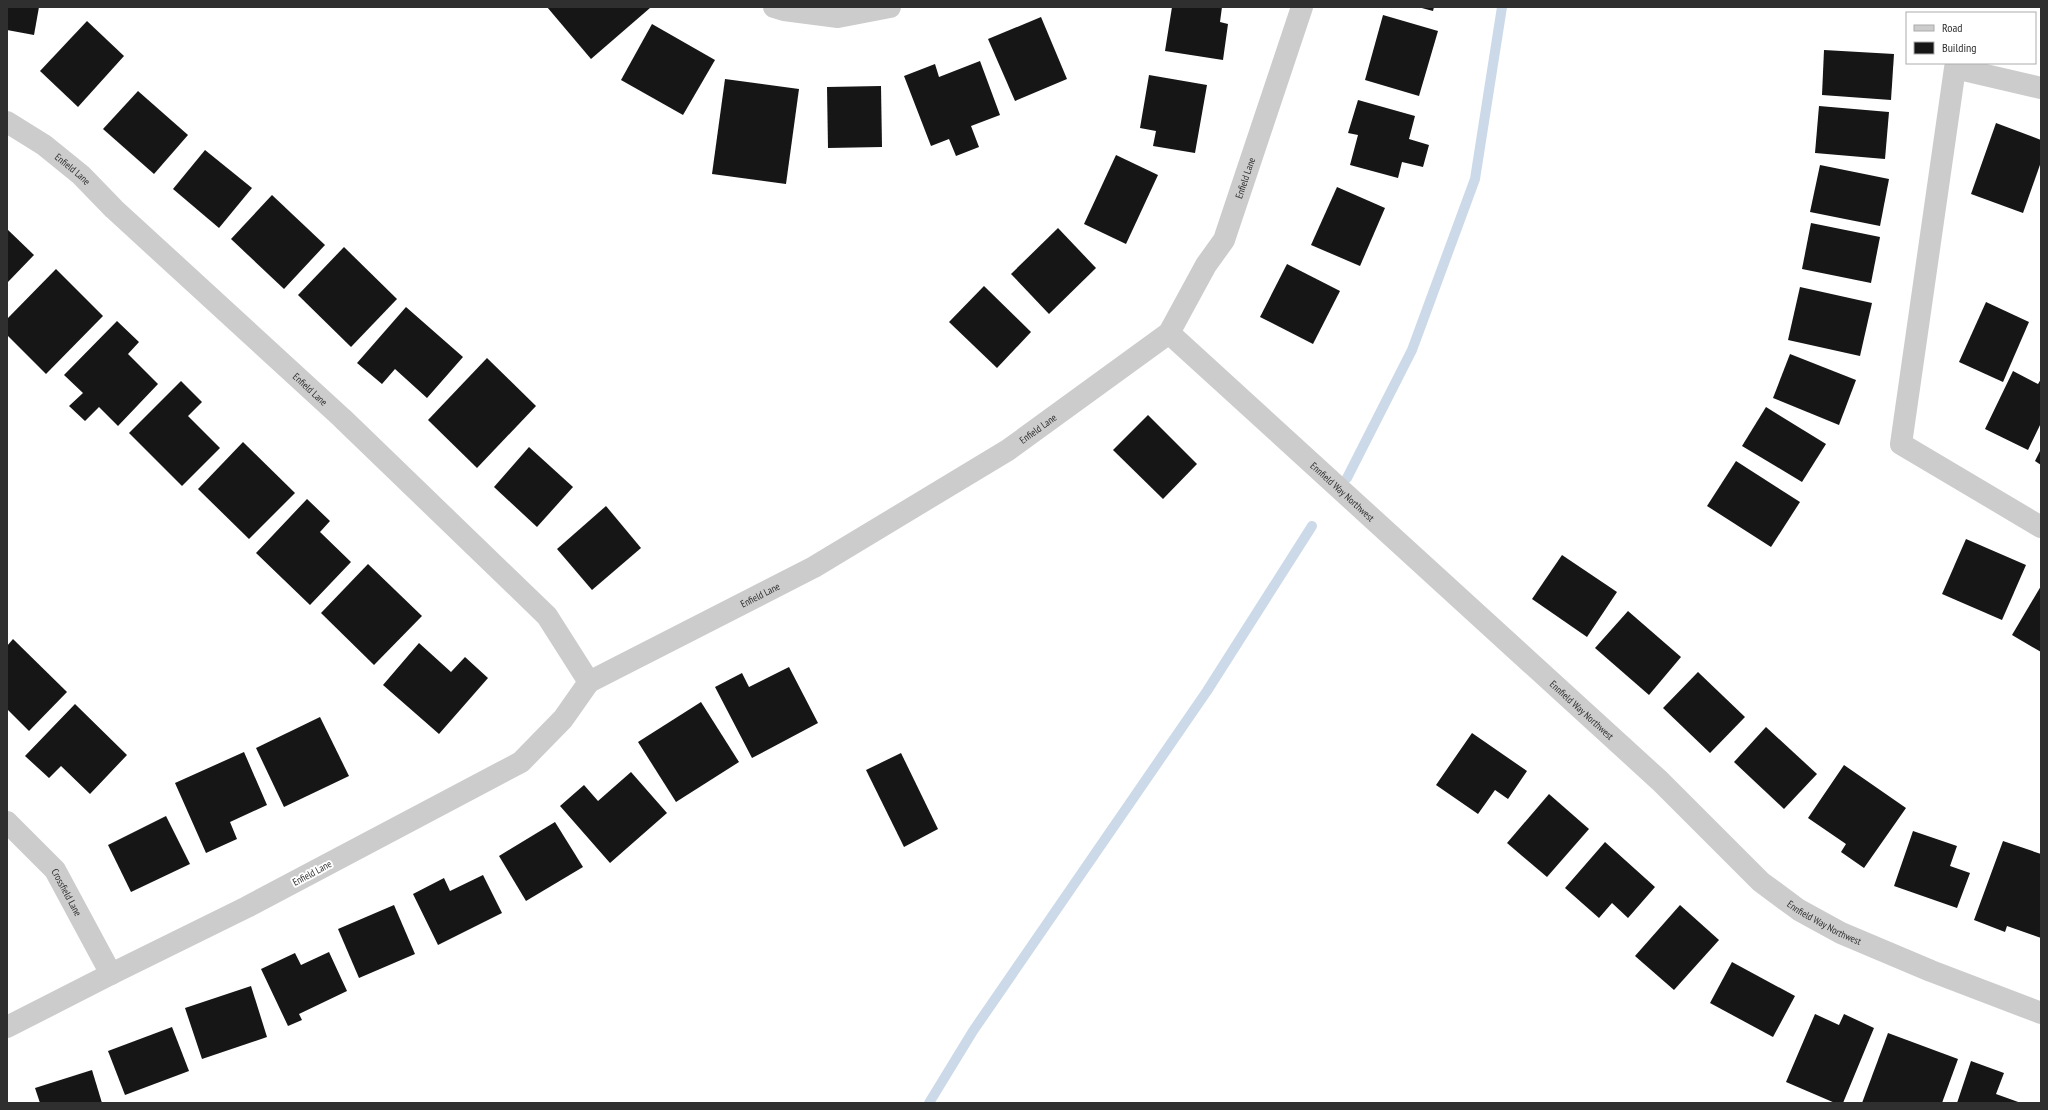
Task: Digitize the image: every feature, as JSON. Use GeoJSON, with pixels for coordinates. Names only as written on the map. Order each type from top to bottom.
{"type":"FeatureCollection","features":[{"type":"Feature","properties":{"kind":"street"},"geometry":{"type":"LineString","coordinates":[[774,7],[784,10],[838,17],[890,7]]}},
{"type":"Feature","properties":{"kind":"street","name":"Enfield Lane"},"geometry":{"type":"LineString","coordinates":[[7,1027],[247,907],[521,762],[564,719],[588,682],[814,567],[834,555],[1008,450],[1169,333],[1206,265],[1224,240],[1302,7]]}},
{"type":"Feature","properties":{"kind":"street"},"geometry":{"type":"LineString","coordinates":[[2041,88],[1955,68],[1901,444],[2041,527]]}},
{"type":"Feature","properties":{"kind":"street","name":"Enfield Lane"},"geometry":{"type":"LineString","coordinates":[[7,122],[44,145],[81,175],[114,209],[342,418],[547,616],[588,682]]}},
{"type":"Feature","properties":{"kind":"street","name":"Ennfield Way Northwest"},"geometry":{"type":"LineString","coordinates":[[1169,333],[1660,781],[1761,882],[1799,910],[1841,933],[1931,971],[2041,1013]]}},
{"type":"Feature","properties":{"kind":"street","name":"Crossfield Lane"},"geometry":{"type":"LineString","coordinates":[[7,822],[55,870],[111,974]]}},
{"type":"Feature","properties":{"kind":"building"},"geometry":{"type":"Polygon","coordinates":[[[7,7],[39,7],[34,35],[7,30],[7,7]]]}},
{"type":"Feature","properties":{"kind":"building"},"geometry":{"type":"Polygon","coordinates":[[[547,7],[648,7],[650,8],[591,59],[547,7]]]}},
{"type":"Feature","properties":{"kind":"building"},"geometry":{"type":"Polygon","coordinates":[[[1172,7],[1222,7],[1220,22],[1228,24],[1223,60],[1165,51],[1172,7]]]}},
{"type":"Feature","properties":{"kind":"building"},"geometry":{"type":"Polygon","coordinates":[[[1418,7],[1434,7],[1433,11],[1418,7]]]}},
{"type":"Feature","properties":{"kind":"building"},"geometry":{"type":"Polygon","coordinates":[[[1383,15],[1438,31],[1419,96],[1365,80],[1383,15]]]}},
{"type":"Feature","properties":{"kind":"building"},"geometry":{"type":"Polygon","coordinates":[[[1041,17],[1067,79],[1015,101],[988,39],[1041,17]]]}},
{"type":"Feature","properties":{"kind":"building"},"geometry":{"type":"Polygon","coordinates":[[[87,21],[124,56],[78,107],[40,71],[87,21]]]}},
{"type":"Feature","properties":{"kind":"building"},"geometry":{"type":"Polygon","coordinates":[[[652,24],[715,60],[683,115],[621,80],[652,24]]]}},
{"type":"Feature","properties":{"kind":"building"},"geometry":{"type":"Polygon","coordinates":[[[1824,50],[1894,54],[1891,100],[1822,95],[1824,50]]]}},
{"type":"Feature","properties":{"kind":"building"},"geometry":{"type":"Polygon","coordinates":[[[980,61],[1000,115],[971,126],[979,147],[956,156],[949,139],[931,146],[904,76],[935,64],[939,77],[980,61]]]}},
{"type":"Feature","properties":{"kind":"building"},"geometry":{"type":"Polygon","coordinates":[[[1149,75],[1207,85],[1195,153],[1153,146],[1156,131],[1140,128],[1149,75]]]}},
{"type":"Feature","properties":{"kind":"building"},"geometry":{"type":"Polygon","coordinates":[[[725,79],[799,89],[786,184],[712,174],[725,79]]]}},
{"type":"Feature","properties":{"kind":"building"},"geometry":{"type":"Polygon","coordinates":[[[881,86],[882,147],[828,148],[827,87],[881,86]]]}},
{"type":"Feature","properties":{"kind":"building"},"geometry":{"type":"Polygon","coordinates":[[[138,91],[188,135],[154,174],[103,129],[138,91]]]}},
{"type":"Feature","properties":{"kind":"building"},"geometry":{"type":"Polygon","coordinates":[[[1358,100],[1415,116],[1409,139],[1429,145],[1423,167],[1402,162],[1398,178],[1350,165],[1358,135],[1348,133],[1358,100]]]}},
{"type":"Feature","properties":{"kind":"building"},"geometry":{"type":"Polygon","coordinates":[[[1819,106],[1889,112],[1885,159],[1815,153],[1819,106]]]}},
{"type":"Feature","properties":{"kind":"building"},"geometry":{"type":"Polygon","coordinates":[[[1996,123],[2041,140],[2041,162],[2023,213],[1971,194],[1996,123]]]}},
{"type":"Feature","properties":{"kind":"building"},"geometry":{"type":"Polygon","coordinates":[[[205,150],[252,188],[219,228],[173,189],[205,150]]]}},
{"type":"Feature","properties":{"kind":"building"},"geometry":{"type":"Polygon","coordinates":[[[1116,155],[1158,175],[1126,244],[1084,224],[1116,155]]]}},
{"type":"Feature","properties":{"kind":"building"},"geometry":{"type":"Polygon","coordinates":[[[1820,165],[1889,179],[1880,226],[1810,212],[1820,165]]]}},
{"type":"Feature","properties":{"kind":"building"},"geometry":{"type":"Polygon","coordinates":[[[1337,187],[1385,208],[1360,266],[1311,245],[1337,187]]]}},
{"type":"Feature","properties":{"kind":"building"},"geometry":{"type":"Polygon","coordinates":[[[272,195],[325,245],[284,289],[231,239],[272,195]]]}},
{"type":"Feature","properties":{"kind":"building"},"geometry":{"type":"Polygon","coordinates":[[[1811,223],[1880,237],[1871,283],[1802,269],[1811,223]]]}},
{"type":"Feature","properties":{"kind":"building"},"geometry":{"type":"Polygon","coordinates":[[[1058,228],[1096,268],[1049,314],[1011,274],[1058,228]]]}},
{"type":"Feature","properties":{"kind":"building"},"geometry":{"type":"Polygon","coordinates":[[[7,229],[34,255],[7,283],[7,229]]]}},
{"type":"Feature","properties":{"kind":"building"},"geometry":{"type":"Polygon","coordinates":[[[344,247],[397,299],[351,347],[298,295],[344,247]]]}},
{"type":"Feature","properties":{"kind":"building"},"geometry":{"type":"Polygon","coordinates":[[[1287,264],[1340,291],[1313,344],[1260,317],[1287,264]]]}},
{"type":"Feature","properties":{"kind":"building"},"geometry":{"type":"Polygon","coordinates":[[[56,269],[103,316],[46,374],[7,335],[7,319],[56,269]]]}},
{"type":"Feature","properties":{"kind":"building"},"geometry":{"type":"Polygon","coordinates":[[[984,286],[1031,332],[997,368],[949,322],[984,286]]]}},
{"type":"Feature","properties":{"kind":"building"},"geometry":{"type":"Polygon","coordinates":[[[1800,287],[1872,303],[1860,356],[1788,340],[1800,287]]]}},
{"type":"Feature","properties":{"kind":"building"},"geometry":{"type":"Polygon","coordinates":[[[1986,302],[2029,322],[2003,382],[1959,362],[1986,302]]]}},
{"type":"Feature","properties":{"kind":"building"},"geometry":{"type":"Polygon","coordinates":[[[406,307],[463,357],[427,398],[395,369],[382,384],[357,363],[406,307]]]}},
{"type":"Feature","properties":{"kind":"building"},"geometry":{"type":"Polygon","coordinates":[[[117,321],[139,342],[128,354],[158,384],[118,426],[99,407],[85,421],[69,406],[83,393],[64,375],[117,321]]]}},
{"type":"Feature","properties":{"kind":"building"},"geometry":{"type":"Polygon","coordinates":[[[1790,354],[1856,380],[1839,425],[1773,398],[1790,354]]]}},
{"type":"Feature","properties":{"kind":"building"},"geometry":{"type":"Polygon","coordinates":[[[487,358],[536,406],[477,468],[428,420],[487,358]]]}},
{"type":"Feature","properties":{"kind":"building"},"geometry":{"type":"Polygon","coordinates":[[[2013,371],[2038,384],[2041,379],[2041,423],[2028,450],[1985,429],[2013,371]]]}},
{"type":"Feature","properties":{"kind":"building"},"geometry":{"type":"Polygon","coordinates":[[[181,381],[202,402],[188,416],[220,448],[182,486],[129,433],[181,381]]]}},
{"type":"Feature","properties":{"kind":"building"},"geometry":{"type":"Polygon","coordinates":[[[1766,407],[1826,444],[1802,482],[1742,446],[1766,407]]]}},
{"type":"Feature","properties":{"kind":"building"},"geometry":{"type":"Polygon","coordinates":[[[1148,415],[1197,464],[1163,499],[1113,450],[1148,415]]]}},
{"type":"Feature","properties":{"kind":"building"},"geometry":{"type":"Polygon","coordinates":[[[243,442],[295,493],[249,539],[198,489],[243,442]]]}},
{"type":"Feature","properties":{"kind":"building"},"geometry":{"type":"Polygon","coordinates":[[[529,447],[573,487],[537,527],[494,487],[529,447]]]}},
{"type":"Feature","properties":{"kind":"building"},"geometry":{"type":"Polygon","coordinates":[[[2041,449],[2041,465],[2035,461],[2041,449]]]}},
{"type":"Feature","properties":{"kind":"building"},"geometry":{"type":"Polygon","coordinates":[[[1736,461],[1800,502],[1771,547],[1707,506],[1736,461]]]}},
{"type":"Feature","properties":{"kind":"building"},"geometry":{"type":"Polygon","coordinates":[[[307,499],[330,521],[320,532],[351,562],[310,605],[256,553],[307,499]]]}},
{"type":"Feature","properties":{"kind":"building"},"geometry":{"type":"Polygon","coordinates":[[[606,506],[641,548],[592,590],[557,549],[606,506]]]}},
{"type":"Feature","properties":{"kind":"building"},"geometry":{"type":"Polygon","coordinates":[[[1966,539],[2026,565],[2002,620],[1942,594],[1966,539]]]}},
{"type":"Feature","properties":{"kind":"building"},"geometry":{"type":"Polygon","coordinates":[[[1562,555],[1617,592],[1587,637],[1532,599],[1562,555]]]}},
{"type":"Feature","properties":{"kind":"building"},"geometry":{"type":"Polygon","coordinates":[[[368,564],[422,616],[374,665],[321,613],[368,564]]]}},
{"type":"Feature","properties":{"kind":"building"},"geometry":{"type":"Polygon","coordinates":[[[2041,586],[2041,652],[2012,635],[2041,586]]]}},
{"type":"Feature","properties":{"kind":"building"},"geometry":{"type":"Polygon","coordinates":[[[1628,611],[1681,657],[1649,695],[1595,648],[1628,611]]]}},
{"type":"Feature","properties":{"kind":"building"},"geometry":{"type":"Polygon","coordinates":[[[13,639],[67,692],[29,731],[7,709],[7,646],[13,639]]]}},
{"type":"Feature","properties":{"kind":"building"},"geometry":{"type":"Polygon","coordinates":[[[419,643],[451,672],[465,657],[488,678],[439,734],[383,685],[419,643]]]}},
{"type":"Feature","properties":{"kind":"building"},"geometry":{"type":"Polygon","coordinates":[[[789,667],[818,723],[752,758],[715,687],[742,673],[749,687],[789,667]]]}},
{"type":"Feature","properties":{"kind":"building"},"geometry":{"type":"Polygon","coordinates":[[[1698,672],[1745,717],[1710,753],[1663,708],[1698,672]]]}},
{"type":"Feature","properties":{"kind":"building"},"geometry":{"type":"Polygon","coordinates":[[[701,702],[739,762],[676,802],[638,742],[701,702]]]}},
{"type":"Feature","properties":{"kind":"building"},"geometry":{"type":"Polygon","coordinates":[[[75,704],[127,755],[90,794],[61,766],[49,778],[25,756],[75,704]]]}},
{"type":"Feature","properties":{"kind":"building"},"geometry":{"type":"Polygon","coordinates":[[[320,717],[349,776],[284,807],[256,748],[320,717]]]}},
{"type":"Feature","properties":{"kind":"building"},"geometry":{"type":"Polygon","coordinates":[[[1766,727],[1817,774],[1784,809],[1734,762],[1766,727]]]}},
{"type":"Feature","properties":{"kind":"building"},"geometry":{"type":"Polygon","coordinates":[[[1472,733],[1527,771],[1508,799],[1495,790],[1478,814],[1436,785],[1472,733]]]}},
{"type":"Feature","properties":{"kind":"building"},"geometry":{"type":"Polygon","coordinates":[[[244,752],[267,805],[230,822],[237,839],[206,853],[175,783],[244,752]]]}},
{"type":"Feature","properties":{"kind":"building"},"geometry":{"type":"Polygon","coordinates":[[[901,753],[938,829],[904,847],[866,770],[901,753]]]}},
{"type":"Feature","properties":{"kind":"building"},"geometry":{"type":"Polygon","coordinates":[[[1844,765],[1906,808],[1864,868],[1841,852],[1846,844],[1808,818],[1844,765]]]}},
{"type":"Feature","properties":{"kind":"building"},"geometry":{"type":"Polygon","coordinates":[[[631,772],[667,813],[610,863],[560,806],[584,785],[598,801],[631,772]]]}},
{"type":"Feature","properties":{"kind":"building"},"geometry":{"type":"Polygon","coordinates":[[[1549,794],[1589,829],[1547,877],[1507,843],[1549,794]]]}},
{"type":"Feature","properties":{"kind":"building"},"geometry":{"type":"Polygon","coordinates":[[[166,816],[190,864],[131,892],[108,845],[166,816]]]}},
{"type":"Feature","properties":{"kind":"building"},"geometry":{"type":"Polygon","coordinates":[[[555,822],[583,867],[526,901],[499,856],[555,822]]]}},
{"type":"Feature","properties":{"kind":"building"},"geometry":{"type":"Polygon","coordinates":[[[1913,831],[1957,846],[1950,866],[1970,873],[1957,908],[1894,886],[1913,831]]]}},
{"type":"Feature","properties":{"kind":"building"},"geometry":{"type":"Polygon","coordinates":[[[2003,841],[2041,854],[2041,938],[2007,926],[2005,932],[1974,920],[2003,841]]]}},
{"type":"Feature","properties":{"kind":"building"},"geometry":{"type":"Polygon","coordinates":[[[1605,842],[1655,887],[1628,918],[1612,903],[1599,918],[1565,888],[1605,842]]]}},
{"type":"Feature","properties":{"kind":"building"},"geometry":{"type":"Polygon","coordinates":[[[483,875],[502,913],[438,945],[413,894],[444,878],[450,891],[483,875]]]}},
{"type":"Feature","properties":{"kind":"building"},"geometry":{"type":"Polygon","coordinates":[[[394,905],[415,954],[359,978],[338,929],[394,905]]]}},
{"type":"Feature","properties":{"kind":"building"},"geometry":{"type":"Polygon","coordinates":[[[1680,905],[1719,940],[1674,990],[1635,956],[1680,905]]]}},
{"type":"Feature","properties":{"kind":"building"},"geometry":{"type":"Polygon","coordinates":[[[329,952],[347,991],[299,1014],[302,1020],[288,1026],[261,969],[295,953],[301,965],[329,952]]]}},
{"type":"Feature","properties":{"kind":"building"},"geometry":{"type":"Polygon","coordinates":[[[1732,962],[1795,996],[1773,1037],[1710,1003],[1732,962]]]}},
{"type":"Feature","properties":{"kind":"building"},"geometry":{"type":"Polygon","coordinates":[[[251,986],[267,1037],[202,1059],[185,1008],[251,986]]]}},
{"type":"Feature","properties":{"kind":"building"},"geometry":{"type":"Polygon","coordinates":[[[1815,1014],[1839,1025],[1844,1014],[1874,1028],[1843,1103],[1835,1103],[1786,1082],[1815,1014]]]}},
{"type":"Feature","properties":{"kind":"building"},"geometry":{"type":"Polygon","coordinates":[[[172,1027],[189,1071],[125,1095],[108,1051],[172,1027]]]}},
{"type":"Feature","properties":{"kind":"building"},"geometry":{"type":"Polygon","coordinates":[[[1888,1033],[1958,1059],[1942,1103],[1862,1103],[1888,1033]]]}},
{"type":"Feature","properties":{"kind":"building"},"geometry":{"type":"Polygon","coordinates":[[[1971,1061],[2004,1073],[1996,1094],[2021,1103],[1957,1103],[1971,1061]]]}},
{"type":"Feature","properties":{"kind":"building"},"geometry":{"type":"Polygon","coordinates":[[[92,1070],[102,1103],[40,1103],[35,1088],[92,1070]]]}},
{"type":"Feature","properties":{"kind":"waterway"},"geometry":{"type":"LineString","coordinates":[[1347,478],[1412,350],[1475,179],[1502,7]]}},
{"type":"Feature","properties":{"kind":"waterway"},"geometry":{"type":"LineString","coordinates":[[929,1103],[973,1031],[1207,691],[1312,526]]}}]}
